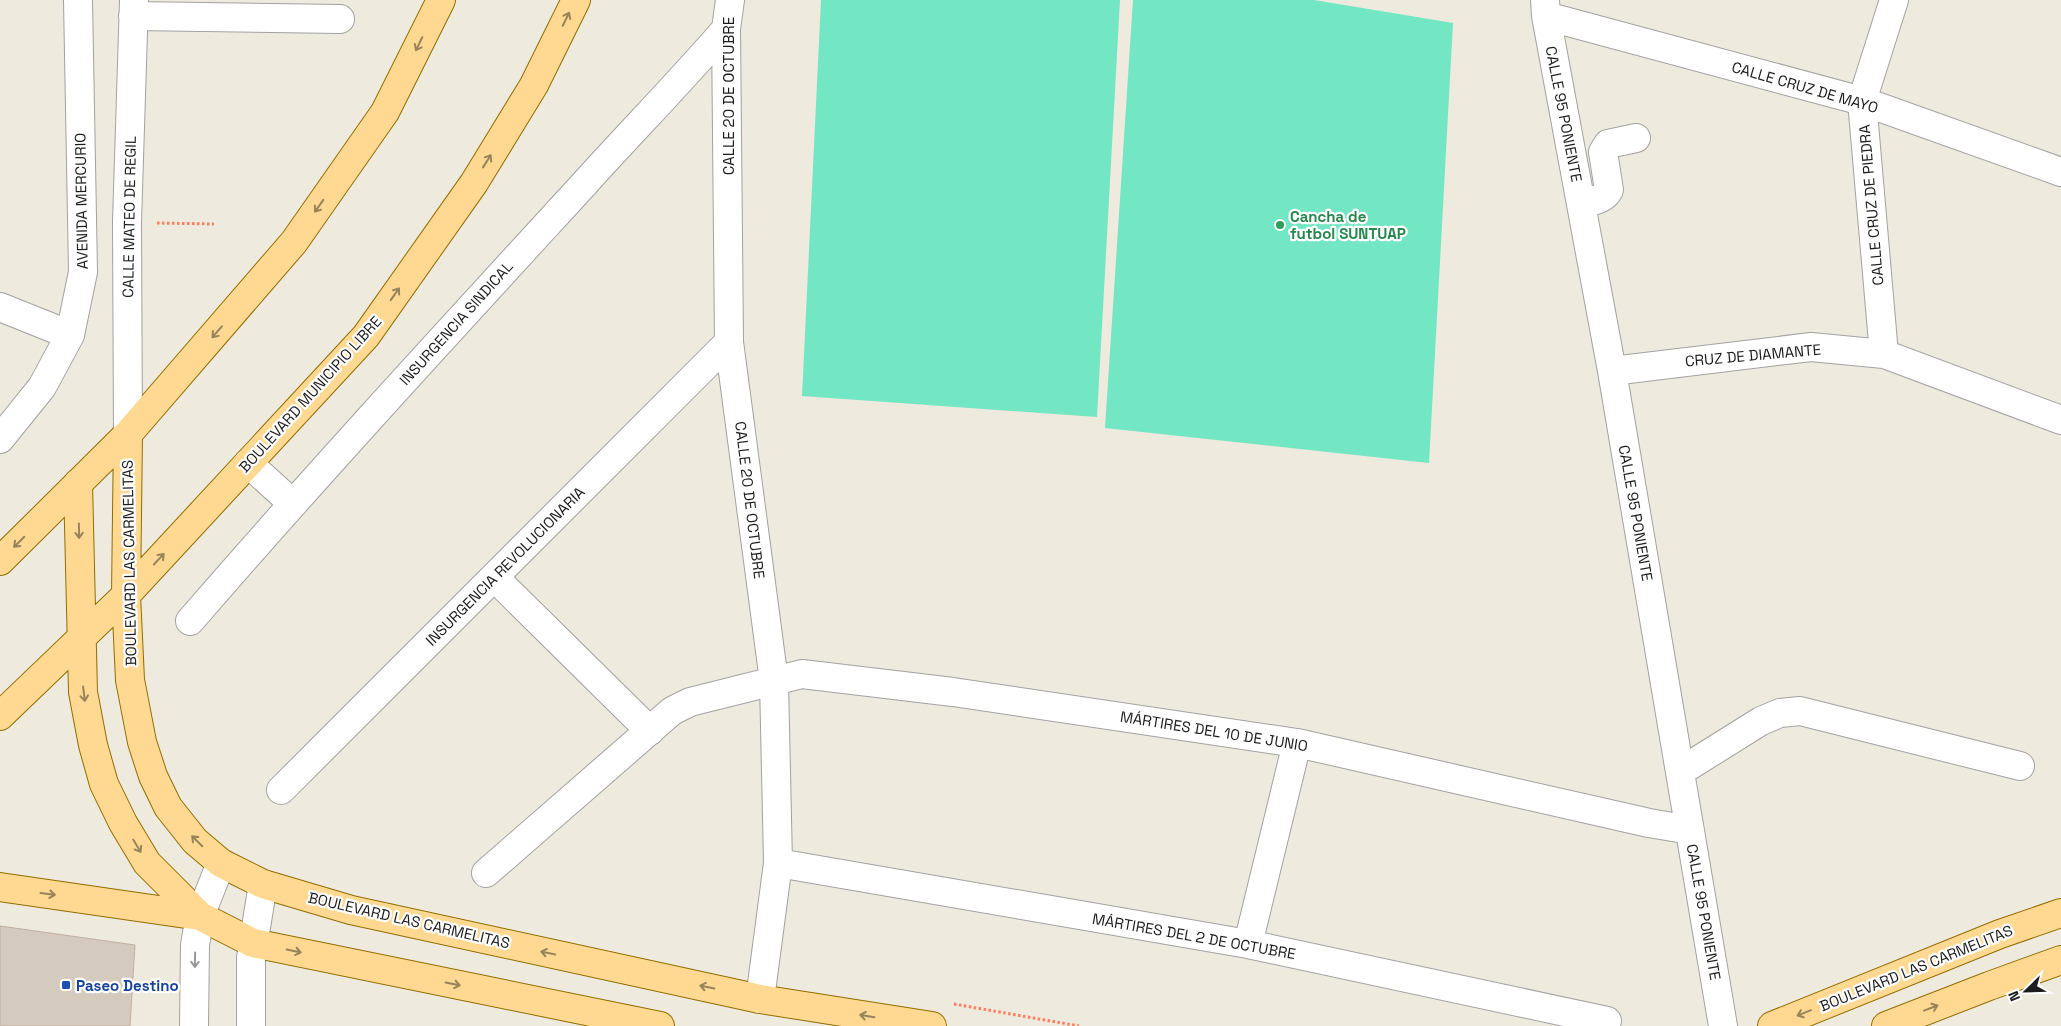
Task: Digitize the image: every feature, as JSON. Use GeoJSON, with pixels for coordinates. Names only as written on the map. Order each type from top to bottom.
{"type":"FeatureCollection","features":[{"type":"Feature","properties":{"kind":"main road"},"geometry":{"type":"LineString","coordinates":[[0,561],[128,434],[294,242],[385,112],[441,0]]}},
{"type":"Feature","properties":{"kind":"main road","name":"BOULEVARD MUNICIPIO LIBRE"},"geometry":{"type":"LineString","coordinates":[[0,716],[126,595],[366,336],[474,183],[534,85],[576,0]]}},
{"type":"Feature","properties":{"kind":"main road","name":"BOULEVARD LAS CARMELITAS"},"geometry":{"type":"LineString","coordinates":[[128,434],[126,595],[130,680],[142,742],[153,776],[174,814],[196,841],[222,863],[263,884],[351,910],[760,999],[932,1026]]}},
{"type":"Feature","properties":{"kind":"main road"},"geometry":{"type":"LineString","coordinates":[[78,482],[83,692],[93,745],[104,784],[147,863],[200,916],[253,943],[660,1026]]}},
{"type":"Feature","properties":{"kind":"main road"},"geometry":{"type":"LineString","coordinates":[[0,888],[200,916]]}},
{"type":"Feature","properties":{"kind":"main road","name":"BOULEVARD LAS CARMELITAS"},"geometry":{"type":"LineString","coordinates":[[1772,1026],[2000,934],[2061,913]]}},
{"type":"Feature","properties":{"kind":"main road"},"geometry":{"type":"LineString","coordinates":[[1886,1026],[2061,960]]}},
{"type":"Feature","properties":{"kind":"street","name":"AVENIDA MERCURIO"},"geometry":{"type":"LineString","coordinates":[[0,438],[42,387],[70,335],[83,272],[78,0]]}},
{"type":"Feature","properties":{"kind":"street","name":"CALLE 20 DE OCTUBRE"},"geometry":{"type":"LineString","coordinates":[[730,0],[726,29],[729,342],[774,681],[778,863],[760,999]]}},
{"type":"Feature","properties":{"kind":"street","name":"CALLE CRUZ DE PIEDRA"},"geometry":{"type":"LineString","coordinates":[[1884,354],[1862,101],[1894,0]]}},
{"type":"Feature","properties":{"kind":"street"},"geometry":{"type":"LineString","coordinates":[[134,8],[165,16],[340,19]]}},
{"type":"Feature","properties":{"kind":"street","name":"CALLE MATEO DE REGIL"},"geometry":{"type":"LineString","coordinates":[[128,434],[127,222],[134,8]]}},
{"type":"Feature","properties":{"kind":"street","name":"CALLE CRUZ DE MAYO"},"geometry":{"type":"LineString","coordinates":[[1545,8],[1862,101],[2061,172]]}},
{"type":"Feature","properties":{"kind":"street","name":"CALLE 95 PONIENTE"},"geometry":{"type":"LineString","coordinates":[[1545,8],[1612,371],[1724,1026]]}},
{"type":"Feature","properties":{"kind":"street","name":"INSURGENCIA SINDICAL"},"geometry":{"type":"LineString","coordinates":[[190,621],[292,503],[726,29]]}},
{"type":"Feature","properties":{"kind":"street"},"geometry":{"type":"LineString","coordinates":[[1581,204],[1608,194],[1604,147],[1608,144],[1636,138]]}},
{"type":"Feature","properties":{"kind":"street"},"geometry":{"type":"LineString","coordinates":[[0,307],[70,335]]}},
{"type":"Feature","properties":{"kind":"street","name":"INSURGENCIA REVOLUCIONARIA"},"geometry":{"type":"LineString","coordinates":[[281,790],[729,342]]}},
{"type":"Feature","properties":{"kind":"street","name":"CRUZ DE DIAMANTE"},"geometry":{"type":"LineString","coordinates":[[1612,371],[1811,347],[1884,354],[2061,420]]}},
{"type":"Feature","properties":{"kind":"street"},"geometry":{"type":"LineString","coordinates":[[248,463],[292,503]]}},
{"type":"Feature","properties":{"kind":"street"},"geometry":{"type":"LineString","coordinates":[[494,577],[650,731]]}},
{"type":"Feature","properties":{"kind":"street","name":"MÁRTIRES DEL 10 DE JUNIO"},"geometry":{"type":"LineString","coordinates":[[486,873],[672,711],[690,702],[802,674],[953,692],[1297,743],[1649,823],[1690,830]]}},
{"type":"Feature","properties":{"kind":"street"},"geometry":{"type":"LineString","coordinates":[[1681,771],[1761,721],[1780,713],[1800,711],[2020,766]]}},
{"type":"Feature","properties":{"kind":"street"},"geometry":{"type":"LineString","coordinates":[[1248,944],[1297,743]]}},
{"type":"Feature","properties":{"kind":"street"},"geometry":{"type":"LineString","coordinates":[[194,1026],[195,945],[200,916],[222,863]]}},
{"type":"Feature","properties":{"kind":"street","name":"MÁRTIRES DEL 2 DE OCTUBRE"},"geometry":{"type":"LineString","coordinates":[[778,863],[1248,944],[1607,1021]]}},
{"type":"Feature","properties":{"kind":"street"},"geometry":{"type":"LineString","coordinates":[[251,1026],[253,943],[263,884]]}},
{"type":"Feature","properties":{"kind":"path"},"geometry":{"type":"LineString","coordinates":[[127,222],[214,224]]}},
{"type":"Feature","properties":{"kind":"green space"},"geometry":{"type":"Polygon","coordinates":[[[821,0],[1120,0],[1097,417],[802,396],[821,0]]]}},
{"type":"Feature","properties":{"kind":"green space","name":"Cancha de futbol SUNTUAP"},"geometry":{"type":"Polygon","coordinates":[[[1133,0],[1314,0],[1453,23],[1429,463],[1105,428],[1133,0]]]}},
{"type":"Feature","properties":{"kind":"building","name":"Paseo Destino"},"geometry":{"type":"Polygon","coordinates":[[[0,926],[135,945],[130,1026],[0,1026],[0,926]]]}},
{"type":"Feature","properties":{"kind":"place","name":"Cancha de futbol SUNTUAP"},"geometry":{"type":"Point","coordinates":[1280,225]}},
{"type":"Feature","properties":{"kind":"place","name":"Paseo Destino"},"geometry":{"type":"Point","coordinates":[66,985]}}]}
